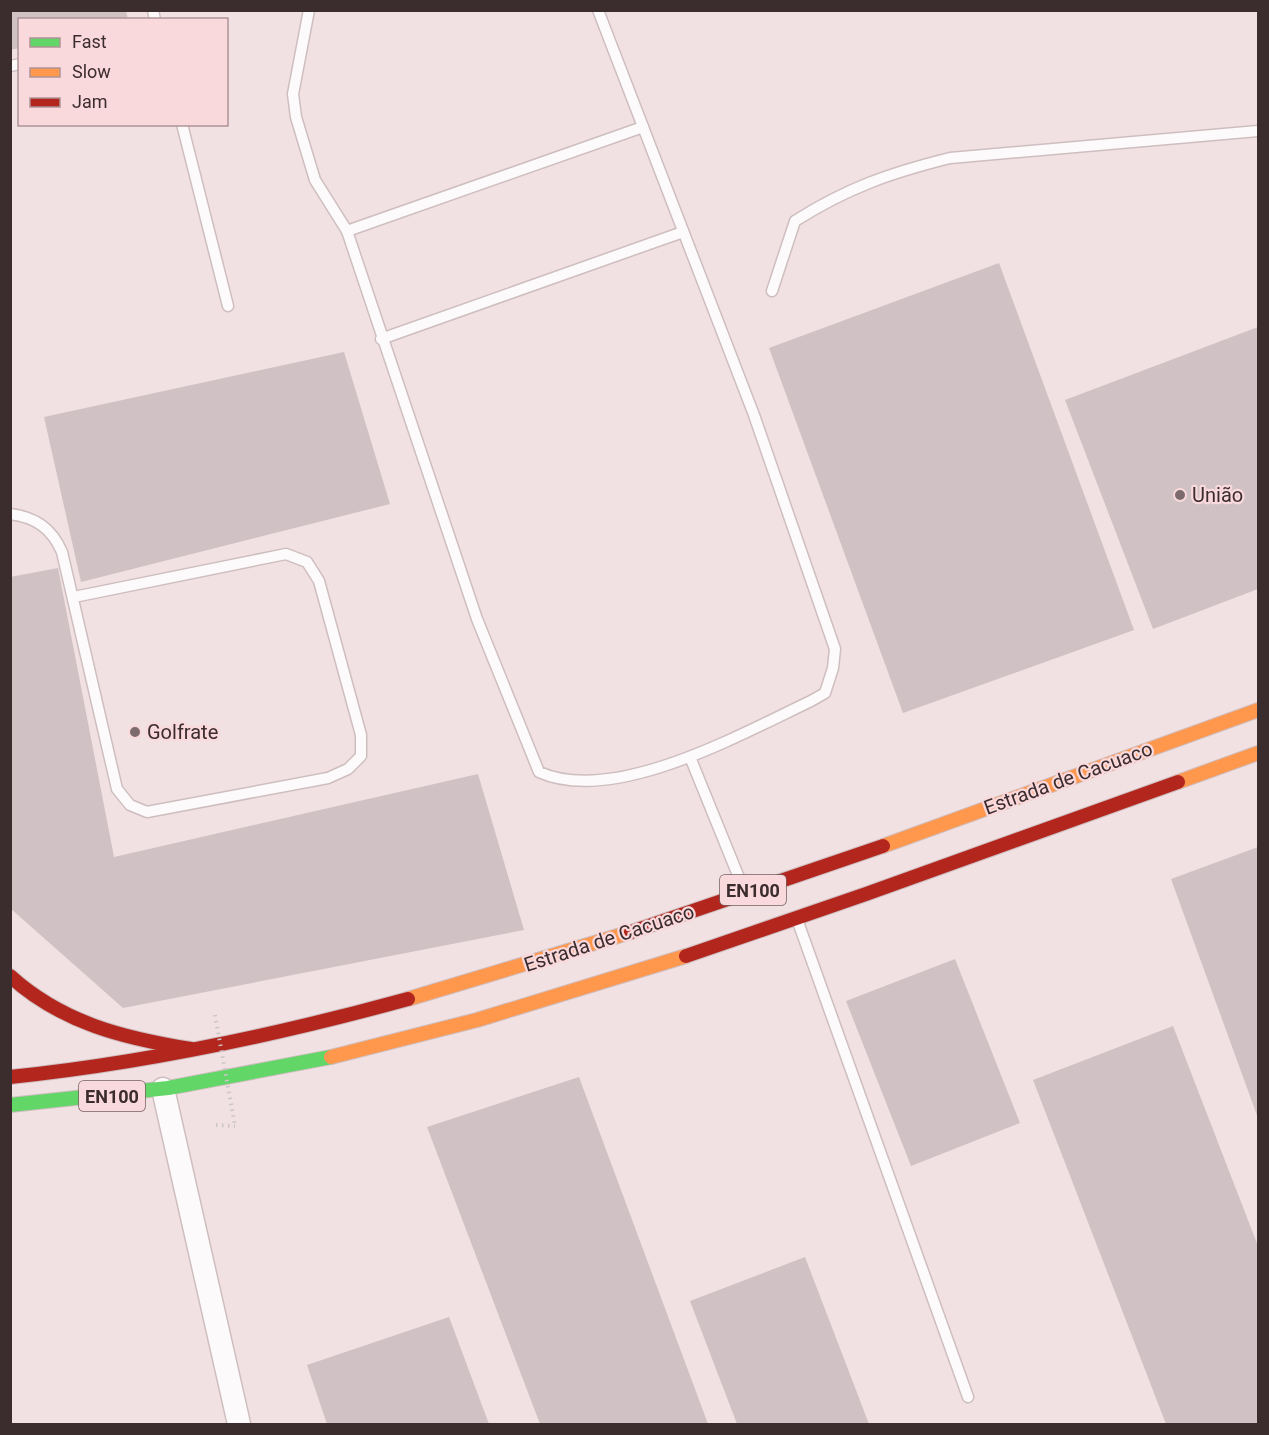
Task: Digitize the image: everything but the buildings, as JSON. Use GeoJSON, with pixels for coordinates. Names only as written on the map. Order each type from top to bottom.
{"type":"FeatureCollection","features":[{"type":"Feature","properties":{"kind":"main road","name":"Estrada de Cacuaco"},"geometry":{"type":"LineString","coordinates":[[10,1077],[201,1050],[367,1010],[492,975],[621,936],[1258,710]]}},
{"type":"Feature","properties":{"kind":"main road","name":"Estrada de Cacuaco"},"geometry":{"type":"LineString","coordinates":[[10,1105],[164,1089],[246,1077],[394,1042],[518,1009],[797,919],[1258,753]]}},
{"type":"Feature","properties":{"kind":"main road"},"geometry":{"type":"LineString","coordinates":[[10,976],[21,987],[62,1015],[105,1032],[201,1050]]}},
{"type":"Feature","properties":{"kind":"street"},"geometry":{"type":"LineString","coordinates":[[164,1089],[239,1425]]}},
{"type":"Feature","properties":{"kind":"lane"},"geometry":{"type":"LineString","coordinates":[[309,10],[292,94],[294,105],[315,180],[347,231],[381,339],[477,619],[539,772],[554,778],[594,779],[632,774],[690,758],[825,693],[833,668],[835,649],[754,415],[598,10]]}},
{"type":"Feature","properties":{"kind":"lane"},"geometry":{"type":"LineString","coordinates":[[183,126],[228,306]]}},
{"type":"Feature","properties":{"kind":"lane"},"geometry":{"type":"LineString","coordinates":[[347,231],[643,127]]}},
{"type":"Feature","properties":{"kind":"lane"},"geometry":{"type":"LineString","coordinates":[[772,291],[795,221],[852,188],[905,169],[950,158],[1258,131]]}},
{"type":"Feature","properties":{"kind":"lane"},"geometry":{"type":"LineString","coordinates":[[381,339],[683,232]]}},
{"type":"Feature","properties":{"kind":"lane"},"geometry":{"type":"LineString","coordinates":[[10,514],[22,515],[38,522],[56,539],[74,597],[117,789],[130,805],[147,812],[328,778],[348,769],[361,756],[361,735],[319,581],[307,562],[286,554],[74,597]]}},
{"type":"Feature","properties":{"kind":"lane"},"geometry":{"type":"LineString","coordinates":[[690,758],[745,893]]}},
{"type":"Feature","properties":{"kind":"lane"},"geometry":{"type":"LineString","coordinates":[[797,919],[968,1397]]}},
{"type":"Feature","properties":{"kind":"path"},"geometry":{"type":"LineString","coordinates":[[215,1015],[235,1126],[216,1125]]}},
{"type":"Feature","properties":{"kind":"traffic: fast"},"geometry":{"type":"LineString","coordinates":[[10,1105],[168,1088],[331,1057]]}},
{"type":"Feature","properties":{"kind":"traffic: slow"},"geometry":{"type":"LineString","coordinates":[[883,846],[1258,710]]}},
{"type":"Feature","properties":{"kind":"traffic: slow"},"geometry":{"type":"LineString","coordinates":[[1178,782],[1258,753]]}},
{"type":"Feature","properties":{"kind":"traffic: slow"},"geometry":{"type":"LineString","coordinates":[[408,999],[631,932]]}},
{"type":"Feature","properties":{"kind":"traffic: slow"},"geometry":{"type":"LineString","coordinates":[[331,1057],[477,1020],[686,956]]}},
{"type":"Feature","properties":{"kind":"traffic: jam"},"geometry":{"type":"LineString","coordinates":[[686,956],[1178,782]]}},
{"type":"Feature","properties":{"kind":"traffic: jam"},"geometry":{"type":"LineString","coordinates":[[631,932],[883,846]]}},
{"type":"Feature","properties":{"kind":"traffic: jam"},"geometry":{"type":"LineString","coordinates":[[10,976],[51,1006],[94,1026],[141,1040],[191,1049]]}},
{"type":"Feature","properties":{"kind":"traffic: jam"},"geometry":{"type":"LineString","coordinates":[[10,1077],[161,1056],[260,1036],[408,999]]}},
{"type":"Feature","properties":{"kind":"place","name":"União"},"geometry":{"type":"Point","coordinates":[1180,495]}},
{"type":"Feature","properties":{"kind":"place","name":"Golfrate"},"geometry":{"type":"Point","coordinates":[135,732]}}]}
